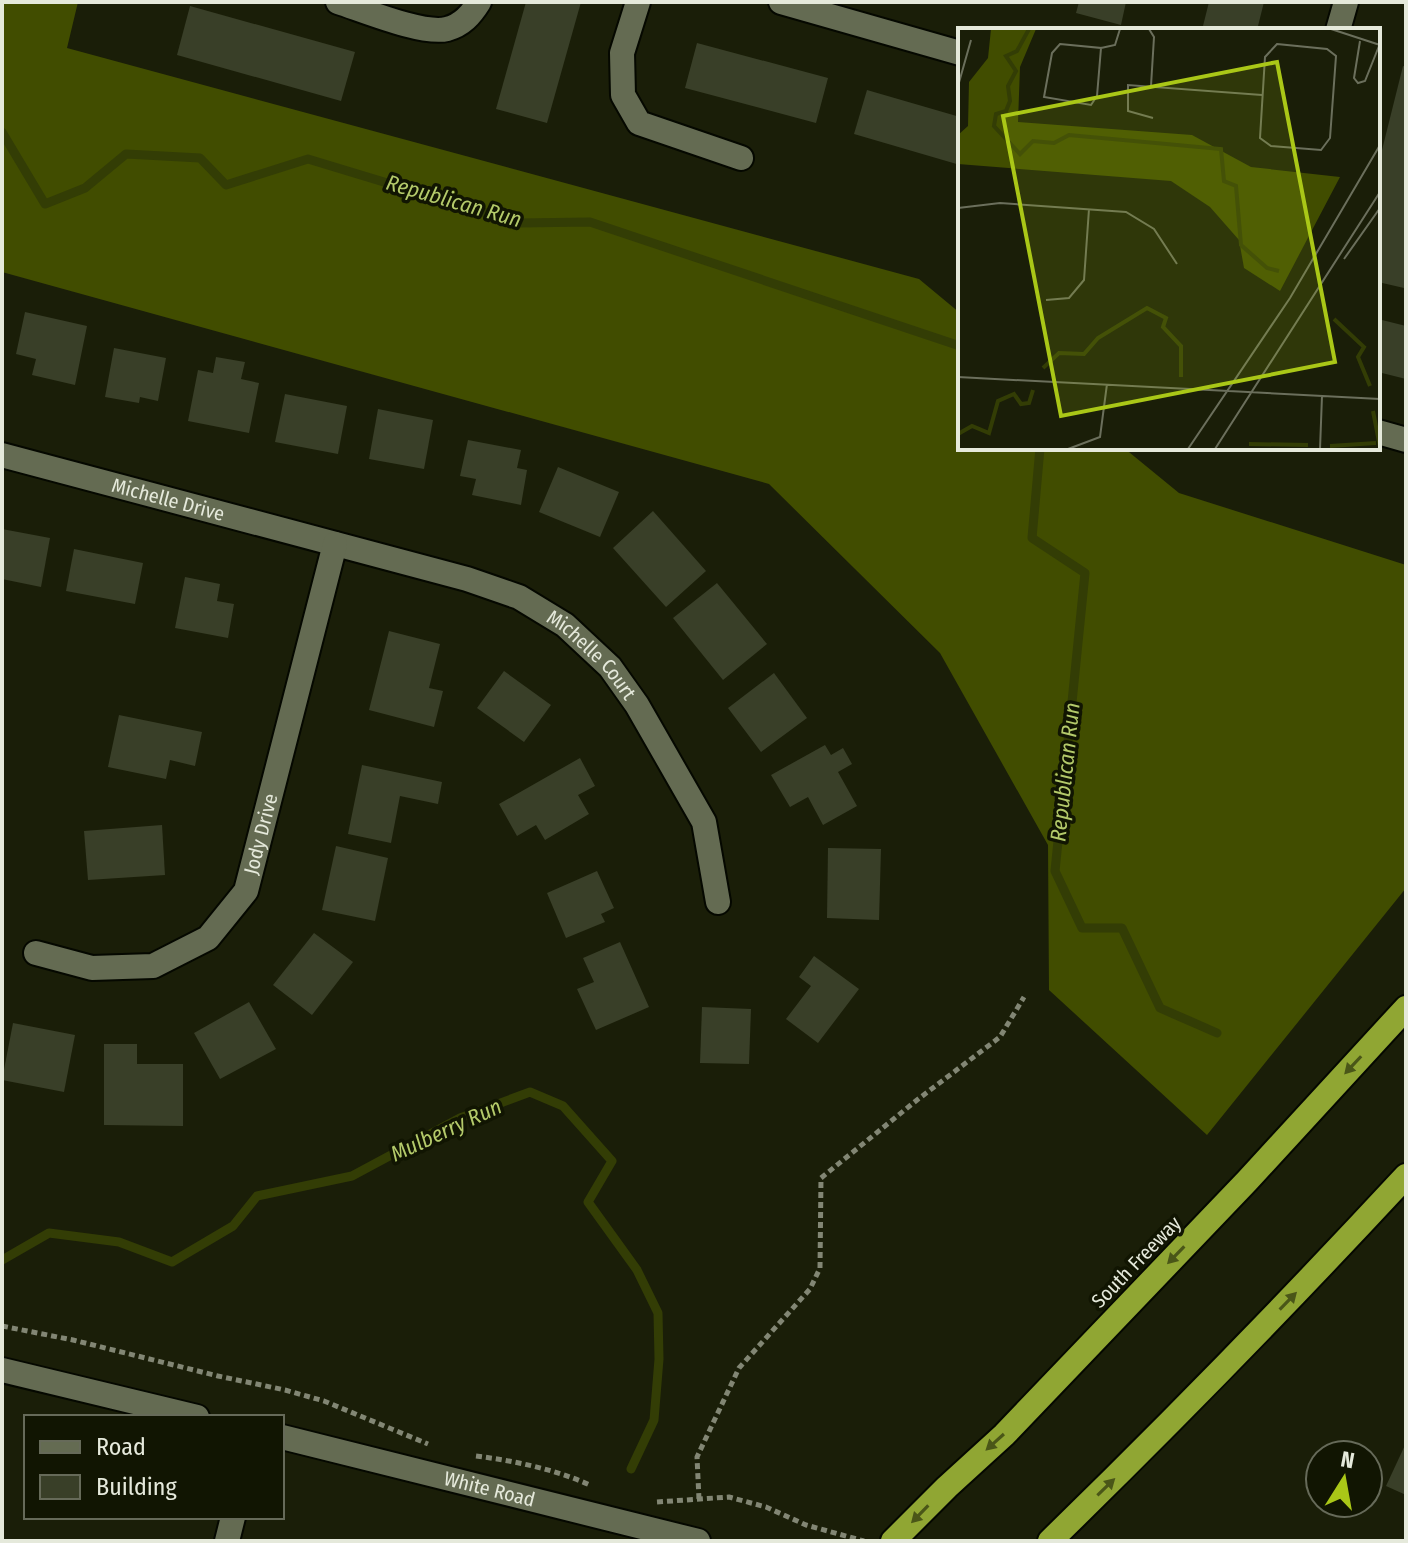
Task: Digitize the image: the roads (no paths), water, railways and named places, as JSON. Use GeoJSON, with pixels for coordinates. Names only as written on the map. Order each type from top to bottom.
{"type":"FeatureCollection","features":[{"type":"Feature","properties":{"kind":"highway","name":"South Freeway"},"geometry":{"type":"LineString","coordinates":[[893,1541],[1004,1435],[1247,1181],[1406,1008]]}},
{"type":"Feature","properties":{"kind":"highway"},"geometry":{"type":"LineString","coordinates":[[1050,1541],[1158,1435],[1406,1176]]}},
{"type":"Feature","properties":{"kind":"street"},"geometry":{"type":"LineString","coordinates":[[338,2],[419,28],[446,30],[470,17],[479,2]]}},
{"type":"Feature","properties":{"kind":"street"},"geometry":{"type":"LineString","coordinates":[[638,2],[622,53],[622,81],[623,95],[639,123],[741,158]]}},
{"type":"Feature","properties":{"kind":"street"},"geometry":{"type":"LineString","coordinates":[[781,2],[958,52]]}},
{"type":"Feature","properties":{"kind":"street"},"geometry":{"type":"LineString","coordinates":[[1339,28],[1346,2]]}},
{"type":"Feature","properties":{"kind":"street"},"geometry":{"type":"LineString","coordinates":[[1380,433],[1406,440]]}},
{"type":"Feature","properties":{"kind":"street","name":"Michelle Drive"},"geometry":{"type":"LineString","coordinates":[[2,455],[335,544]]}},
{"type":"Feature","properties":{"kind":"street","name":"Michelle Court"},"geometry":{"type":"LineString","coordinates":[[335,544],[467,579],[519,597],[565,625],[610,667],[637,705],[704,822],[718,902]]}},
{"type":"Feature","properties":{"kind":"street","name":"Jody Drive"},"geometry":{"type":"LineString","coordinates":[[36,953],[92,968],[153,966],[208,938],[246,891],[335,544]]}},
{"type":"Feature","properties":{"kind":"street"},"geometry":{"type":"LineString","coordinates":[[2,1370],[189,1415]]}},
{"type":"Feature","properties":{"kind":"street","name":"White Road"},"geometry":{"type":"LineString","coordinates":[[284,1438],[698,1541]]}},
{"type":"Feature","properties":{"kind":"street"},"geometry":{"type":"LineString","coordinates":[[227,1541],[232,1519]]}},
{"type":"Feature","properties":{"kind":"waterway","name":"Republican Run"},"geometry":{"type":"LineString","coordinates":[[2,132],[45,204],[85,188],[126,154],[200,158],[226,185],[308,159],[519,223],[590,222],[958,345]]}},
{"type":"Feature","properties":{"kind":"waterway","name":"Republican Run"},"geometry":{"type":"LineString","coordinates":[[1040,450],[1032,538],[1085,573],[1055,871],[1082,928],[1122,928],[1160,1008],[1217,1033]]}},
{"type":"Feature","properties":{"kind":"waterway","name":"Mulberry Run"},"geometry":{"type":"LineString","coordinates":[[2,1260],[49,1233],[119,1242],[172,1262],[233,1226],[257,1196],[352,1176],[460,1118],[530,1092],[563,1106],[612,1161],[588,1202],[637,1270],[658,1313],[659,1359],[654,1420],[631,1469]]}}]}
